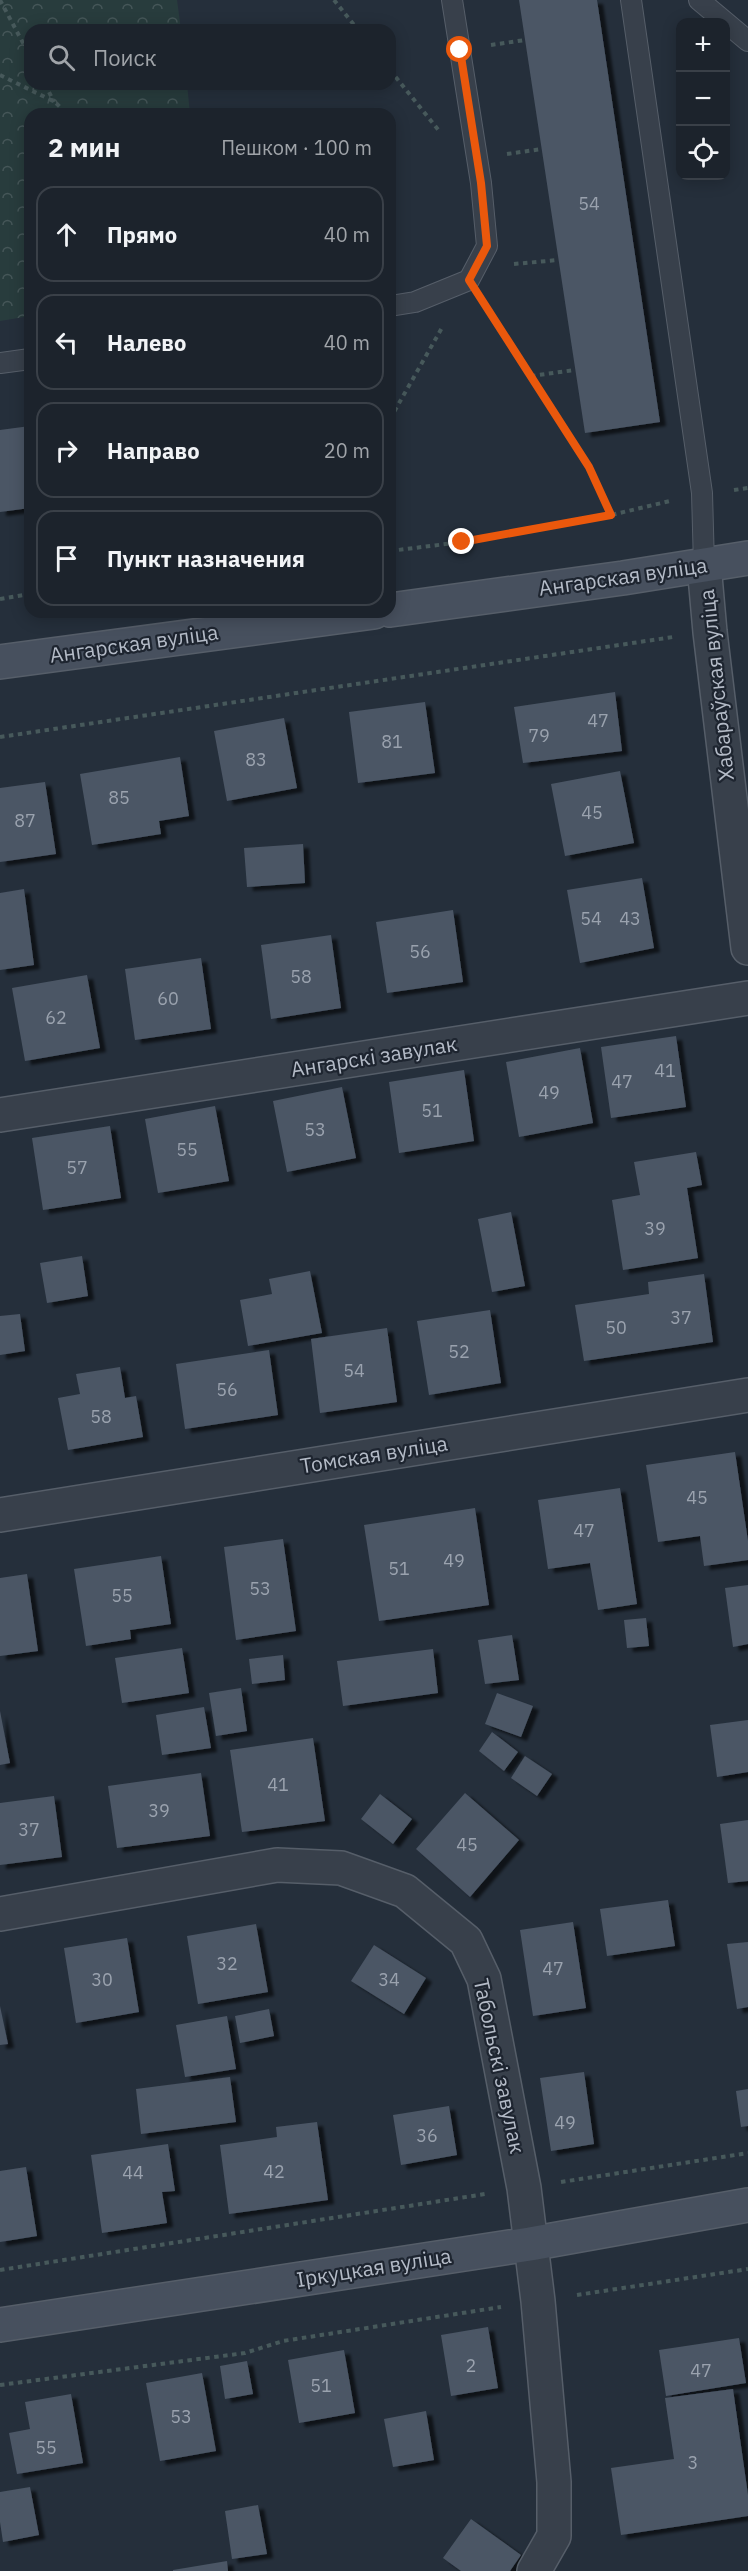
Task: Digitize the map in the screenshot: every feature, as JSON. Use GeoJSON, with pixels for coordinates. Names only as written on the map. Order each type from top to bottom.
{"type":"FeatureCollection","features":[{"type":"Feature","properties":{"kind":"street","name":"Ангарская вуліца"},"geometry":{"type":"LineString","coordinates":[[396,609],[748,558]]}},
{"type":"Feature","properties":{"kind":"street","name":"Хабараўская вуліца"},"geometry":{"type":"LineString","coordinates":[[704,565],[748,948]]}},
{"type":"Feature","properties":{"kind":"street","name":"Ангарская вуліца"},"geometry":{"type":"LineString","coordinates":[[0,662],[329,618]]}},
{"type":"Feature","properties":{"kind":"street","name":"Ангарскі завулак"},"geometry":{"type":"LineString","coordinates":[[0,1115],[748,998]]}},
{"type":"Feature","properties":{"kind":"street","name":"Томская вуліца"},"geometry":{"type":"LineString","coordinates":[[0,1515],[748,1395]]}},
{"type":"Feature","properties":{"kind":"street","name":"Табольскі завулак"},"geometry":{"type":"LineString","coordinates":[[0,1914],[277,1865],[341,1868],[405,1891],[466,1941],[484,1979],[524,2188],[538,2301],[554,2482],[554,2536],[534,2571]]}},
{"type":"Feature","properties":{"kind":"street","name":"Іркуцкая вуліца"},"geometry":{"type":"LineString","coordinates":[[0,2325],[530,2244],[748,2205]]}},
{"type":"Feature","properties":{"kind":"lane"},"geometry":{"type":"LineString","coordinates":[[396,305],[415,302],[469,280],[487,246],[481,183],[452,0]]}},
{"type":"Feature","properties":{"kind":"lane"},"geometry":{"type":"LineString","coordinates":[[631,0],[702,493],[704,565]]}},
{"type":"Feature","properties":{"kind":"lane"},"geometry":{"type":"LineString","coordinates":[[699,0],[748,41]]}},
{"type":"Feature","properties":{"kind":"lane"},"geometry":{"type":"LineString","coordinates":[[0,363],[24,360]]}},
{"type":"Feature","properties":{"kind":"path"},"geometry":{"type":"LineString","coordinates":[[0,0],[24,45]]}},
{"type":"Feature","properties":{"kind":"path"},"geometry":{"type":"LineString","coordinates":[[334,0],[353,24]]}},
{"type":"Feature","properties":{"kind":"path"},"geometry":{"type":"LineString","coordinates":[[0,75],[24,87]]}},
{"type":"Feature","properties":{"kind":"path"},"geometry":{"type":"LineString","coordinates":[[396,77],[481,183]]}},
{"type":"Feature","properties":{"kind":"path"},"geometry":{"type":"LineString","coordinates":[[31,90],[55,102]]}},
{"type":"Feature","properties":{"kind":"path"},"geometry":{"type":"LineString","coordinates":[[48,90],[61,108]]}},
{"type":"Feature","properties":{"kind":"path"},"geometry":{"type":"LineString","coordinates":[[396,408],[469,280],[589,467],[611,515]]}},
{"type":"Feature","properties":{"kind":"path"},"geometry":{"type":"LineString","coordinates":[[531,376],[575,370]]}},
{"type":"Feature","properties":{"kind":"path"},"geometry":{"type":"LineString","coordinates":[[396,550],[462,542],[611,515],[702,493]]}},
{"type":"Feature","properties":{"kind":"path"},"geometry":{"type":"LineString","coordinates":[[0,599],[24,595]]}},
{"type":"Feature","properties":{"kind":"path"},"geometry":{"type":"LineString","coordinates":[[0,737],[710,632]]}},
{"type":"Feature","properties":{"kind":"path"},"geometry":{"type":"LineString","coordinates":[[0,2270],[748,2153]]}},
{"type":"Feature","properties":{"kind":"path"},"geometry":{"type":"LineString","coordinates":[[0,2385],[245,2353],[283,2341],[748,2269]]}},
{"type":"Feature","properties":{"kind":"green space"},"geometry":{"type":"Polygon","coordinates":[[[0,0],[177,0],[180,24],[24,24],[24,90],[188,90],[189,108],[24,108],[24,317],[0,321],[0,0]]]}},
{"type":"Feature","properties":{"kind":"building"},"geometry":{"type":"Polygon","coordinates":[[[519,0],[597,0],[660,422],[585,433],[519,0]]]}},
{"type":"Feature","properties":{"kind":"building"},"geometry":{"type":"Polygon","coordinates":[[[24,427],[24,509],[0,512],[0,430],[24,427]]]}},
{"type":"Feature","properties":{"kind":"building"},"geometry":{"type":"Polygon","coordinates":[[[615,692],[622,751],[523,763],[514,707],[615,692]]]}},
{"type":"Feature","properties":{"kind":"building"},"geometry":{"type":"Polygon","coordinates":[[[425,702],[435,773],[358,783],[349,712],[425,702]]]}},
{"type":"Feature","properties":{"kind":"building"},"geometry":{"type":"Polygon","coordinates":[[[284,718],[297,788],[227,801],[214,731],[284,718]]]}},
{"type":"Feature","properties":{"kind":"building"},"geometry":{"type":"Polygon","coordinates":[[[180,757],[189,816],[159,821],[161,834],[92,845],[80,774],[180,757]]]}},
{"type":"Feature","properties":{"kind":"building"},"geometry":{"type":"Polygon","coordinates":[[[620,771],[634,843],[565,856],[551,784],[620,771]]]}},
{"type":"Feature","properties":{"kind":"building"},"geometry":{"type":"Polygon","coordinates":[[[45,782],[56,854],[0,862],[0,788],[45,782]]]}},
{"type":"Feature","properties":{"kind":"building"},"geometry":{"type":"Polygon","coordinates":[[[303,844],[305,883],[247,887],[244,848],[303,844]]]}},
{"type":"Feature","properties":{"kind":"building"},"geometry":{"type":"Polygon","coordinates":[[[642,878],[654,948],[580,963],[567,890],[642,878]]]}},
{"type":"Feature","properties":{"kind":"building"},"geometry":{"type":"Polygon","coordinates":[[[24,889],[34,965],[0,970],[0,893],[24,889]]]}},
{"type":"Feature","properties":{"kind":"building"},"geometry":{"type":"Polygon","coordinates":[[[453,910],[463,982],[387,993],[376,922],[453,910]]]}},
{"type":"Feature","properties":{"kind":"building"},"geometry":{"type":"Polygon","coordinates":[[[331,935],[341,1008],[271,1019],[261,945],[331,935]]]}},
{"type":"Feature","properties":{"kind":"building"},"geometry":{"type":"Polygon","coordinates":[[[201,958],[211,1029],[135,1040],[125,969],[201,958]]]}},
{"type":"Feature","properties":{"kind":"building"},"geometry":{"type":"Polygon","coordinates":[[[87,975],[100,1048],[25,1061],[12,988],[87,975]]]}},
{"type":"Feature","properties":{"kind":"building"},"geometry":{"type":"Polygon","coordinates":[[[676,1036],[686,1107],[611,1118],[601,1047],[676,1036]]]}},
{"type":"Feature","properties":{"kind":"building"},"geometry":{"type":"Polygon","coordinates":[[[580,1048],[593,1123],[519,1137],[506,1062],[580,1048]]]}},
{"type":"Feature","properties":{"kind":"building"},"geometry":{"type":"Polygon","coordinates":[[[464,1070],[474,1141],[399,1153],[389,1082],[464,1070]]]}},
{"type":"Feature","properties":{"kind":"building"},"geometry":{"type":"Polygon","coordinates":[[[342,1087],[356,1158],[287,1172],[273,1101],[342,1087]]]}},
{"type":"Feature","properties":{"kind":"building"},"geometry":{"type":"Polygon","coordinates":[[[215,1106],[229,1181],[158,1193],[145,1119],[215,1106]]]}},
{"type":"Feature","properties":{"kind":"building"},"geometry":{"type":"Polygon","coordinates":[[[110,1126],[121,1198],[43,1210],[32,1138],[110,1126]]]}},
{"type":"Feature","properties":{"kind":"building"},"geometry":{"type":"Polygon","coordinates":[[[696,1152],[702,1185],[687,1188],[698,1258],[623,1270],[612,1200],[640,1195],[634,1162],[696,1152]]]}},
{"type":"Feature","properties":{"kind":"building"},"geometry":{"type":"Polygon","coordinates":[[[511,1212],[525,1286],[492,1292],[478,1219],[511,1212]]]}},
{"type":"Feature","properties":{"kind":"building"},"geometry":{"type":"Polygon","coordinates":[[[82,1256],[88,1296],[47,1303],[40,1263],[82,1256]]]}},
{"type":"Feature","properties":{"kind":"building"},"geometry":{"type":"Polygon","coordinates":[[[310,1271],[322,1333],[248,1346],[240,1300],[272,1294],[269,1279],[310,1271]]]}},
{"type":"Feature","properties":{"kind":"building"},"geometry":{"type":"Polygon","coordinates":[[[704,1274],[713,1342],[584,1361],[575,1305],[649,1294],[648,1282],[704,1274]]]}},
{"type":"Feature","properties":{"kind":"building"},"geometry":{"type":"Polygon","coordinates":[[[490,1310],[501,1383],[429,1395],[417,1321],[490,1310]]]}},
{"type":"Feature","properties":{"kind":"building"},"geometry":{"type":"Polygon","coordinates":[[[20,1314],[25,1351],[0,1355],[0,1316],[20,1314]]]}},
{"type":"Feature","properties":{"kind":"building"},"geometry":{"type":"Polygon","coordinates":[[[387,1328],[397,1402],[320,1413],[311,1339],[387,1328]]]}},
{"type":"Feature","properties":{"kind":"building"},"geometry":{"type":"Polygon","coordinates":[[[269,1350],[278,1415],[185,1429],[176,1364],[269,1350]]]}},
{"type":"Feature","properties":{"kind":"building"},"geometry":{"type":"Polygon","coordinates":[[[120,1367],[125,1398],[136,1396],[143,1437],[68,1450],[58,1398],[80,1394],[76,1374],[120,1367]]]}},
{"type":"Feature","properties":{"kind":"building"},"geometry":{"type":"Polygon","coordinates":[[[735,1452],[748,1541],[748,1560],[704,1566],[700,1536],[658,1542],[646,1465],[735,1452]]]}},
{"type":"Feature","properties":{"kind":"building"},"geometry":{"type":"Polygon","coordinates":[[[620,1488],[637,1604],[598,1610],[590,1563],[548,1569],[538,1500],[620,1488]]]}},
{"type":"Feature","properties":{"kind":"building"},"geometry":{"type":"Polygon","coordinates":[[[475,1508],[489,1605],[379,1621],[364,1525],[475,1508]]]}},
{"type":"Feature","properties":{"kind":"building"},"geometry":{"type":"Polygon","coordinates":[[[283,1539],[296,1631],[236,1640],[224,1547],[283,1539]]]}},
{"type":"Feature","properties":{"kind":"building"},"geometry":{"type":"Polygon","coordinates":[[[161,1556],[171,1624],[130,1630],[131,1639],[86,1646],[74,1569],[161,1556]]]}},
{"type":"Feature","properties":{"kind":"building"},"geometry":{"type":"Polygon","coordinates":[[[27,1574],[38,1651],[0,1656],[0,1578],[27,1574]]]}},
{"type":"Feature","properties":{"kind":"building"},"geometry":{"type":"Polygon","coordinates":[[[748,1585],[748,1644],[733,1647],[725,1588],[748,1585]]]}},
{"type":"Feature","properties":{"kind":"building"},"geometry":{"type":"Polygon","coordinates":[[[646,1618],[649,1646],[627,1648],[624,1620],[646,1618]]]}},
{"type":"Feature","properties":{"kind":"building"},"geometry":{"type":"Polygon","coordinates":[[[512,1635],[519,1680],[485,1684],[478,1640],[512,1635]]]}},
{"type":"Feature","properties":{"kind":"building"},"geometry":{"type":"Polygon","coordinates":[[[182,1648],[189,1693],[122,1703],[115,1658],[182,1648]]]}},
{"type":"Feature","properties":{"kind":"building"},"geometry":{"type":"Polygon","coordinates":[[[433,1649],[438,1693],[343,1706],[337,1661],[433,1649]]]}},
{"type":"Feature","properties":{"kind":"building"},"geometry":{"type":"Polygon","coordinates":[[[283,1655],[285,1680],[252,1684],[249,1659],[283,1655]]]}},
{"type":"Feature","properties":{"kind":"building"},"geometry":{"type":"Polygon","coordinates":[[[241,1688],[247,1731],[216,1736],[209,1693],[241,1688]]]}},
{"type":"Feature","properties":{"kind":"building"},"geometry":{"type":"Polygon","coordinates":[[[497,1693],[533,1706],[521,1737],[485,1724],[497,1693]]]}},
{"type":"Feature","properties":{"kind":"building"},"geometry":{"type":"Polygon","coordinates":[[[204,1707],[211,1748],[162,1755],[156,1715],[204,1707]]]}},
{"type":"Feature","properties":{"kind":"building"},"geometry":{"type":"Polygon","coordinates":[[[0,1711],[10,1763],[0,1765],[0,1711]]]}},
{"type":"Feature","properties":{"kind":"building"},"geometry":{"type":"Polygon","coordinates":[[[748,1720],[748,1772],[717,1777],[710,1725],[748,1720]]]}},
{"type":"Feature","properties":{"kind":"building"},"geometry":{"type":"Polygon","coordinates":[[[492,1732],[518,1752],[504,1771],[479,1751],[492,1732]]]}},
{"type":"Feature","properties":{"kind":"building"},"geometry":{"type":"Polygon","coordinates":[[[313,1738],[325,1821],[242,1832],[230,1750],[313,1738]]]}},
{"type":"Feature","properties":{"kind":"building"},"geometry":{"type":"Polygon","coordinates":[[[525,1756],[552,1774],[537,1796],[511,1778],[525,1756]]]}},
{"type":"Feature","properties":{"kind":"building"},"geometry":{"type":"Polygon","coordinates":[[[201,1773],[210,1836],[117,1848],[108,1786],[201,1773]]]}},
{"type":"Feature","properties":{"kind":"building"},"geometry":{"type":"Polygon","coordinates":[[[465,1793],[519,1840],[470,1897],[416,1849],[465,1793]]]}},
{"type":"Feature","properties":{"kind":"building"},"geometry":{"type":"Polygon","coordinates":[[[380,1794],[412,1819],[393,1844],[361,1819],[380,1794]]]}},
{"type":"Feature","properties":{"kind":"building"},"geometry":{"type":"Polygon","coordinates":[[[54,1796],[62,1857],[0,1865],[0,1803],[54,1796]]]}},
{"type":"Feature","properties":{"kind":"building"},"geometry":{"type":"Polygon","coordinates":[[[748,1820],[748,1881],[728,1883],[720,1824],[748,1820]]]}},
{"type":"Feature","properties":{"kind":"building"},"geometry":{"type":"Polygon","coordinates":[[[668,1900],[675,1946],[607,1956],[600,1909],[668,1900]]]}},
{"type":"Feature","properties":{"kind":"building"},"geometry":{"type":"Polygon","coordinates":[[[573,1922],[586,2008],[533,2016],[520,1930],[573,1922]]]}},
{"type":"Feature","properties":{"kind":"building"},"geometry":{"type":"Polygon","coordinates":[[[256,1924],[268,1992],[198,2004],[187,1936],[256,1924]]]}},
{"type":"Feature","properties":{"kind":"building"},"geometry":{"type":"Polygon","coordinates":[[[127,1938],[139,2012],[76,2023],[64,1948],[127,1938]]]}},
{"type":"Feature","properties":{"kind":"building"},"geometry":{"type":"Polygon","coordinates":[[[748,1942],[748,2007],[737,2009],[727,1944],[748,1942]]]}},
{"type":"Feature","properties":{"kind":"building"},"geometry":{"type":"Polygon","coordinates":[[[374,1945],[426,1978],[404,2014],[351,1981],[374,1945]]]}},
{"type":"Feature","properties":{"kind":"building"},"geometry":{"type":"Polygon","coordinates":[[[0,2006],[8,2044],[0,2045],[0,2006]]]}},
{"type":"Feature","properties":{"kind":"building"},"geometry":{"type":"Polygon","coordinates":[[[269,2009],[274,2036],[240,2043],[235,2016],[269,2009]]]}},
{"type":"Feature","properties":{"kind":"building"},"geometry":{"type":"Polygon","coordinates":[[[227,2016],[236,2069],[185,2077],[176,2025],[227,2016]]]}},
{"type":"Feature","properties":{"kind":"building"},"geometry":{"type":"Polygon","coordinates":[[[584,2072],[594,2144],[551,2151],[540,2078],[584,2072]]]}},
{"type":"Feature","properties":{"kind":"building"},"geometry":{"type":"Polygon","coordinates":[[[230,2077],[236,2122],[141,2134],[136,2089],[230,2077]]]}},
{"type":"Feature","properties":{"kind":"building"},"geometry":{"type":"Polygon","coordinates":[[[748,2089],[748,2126],[741,2127],[736,2091],[748,2089]]]}},
{"type":"Feature","properties":{"kind":"building"},"geometry":{"type":"Polygon","coordinates":[[[449,2106],[457,2155],[401,2165],[393,2115],[449,2106]]]}},
{"type":"Feature","properties":{"kind":"building"},"geometry":{"type":"Polygon","coordinates":[[[317,2122],[328,2200],[229,2214],[220,2145],[277,2137],[276,2127],[317,2122]]]}},
{"type":"Feature","properties":{"kind":"building"},"geometry":{"type":"Polygon","coordinates":[[[168,2144],[175,2191],[162,2192],[167,2223],[102,2233],[91,2155],[168,2144]]]}},
{"type":"Feature","properties":{"kind":"building"},"geometry":{"type":"Polygon","coordinates":[[[26,2167],[37,2236],[0,2242],[0,2171],[26,2167]]]}},
{"type":"Feature","properties":{"kind":"building"},"geometry":{"type":"Polygon","coordinates":[[[488,2327],[498,2388],[451,2396],[441,2335],[488,2327]]]}},
{"type":"Feature","properties":{"kind":"building"},"geometry":{"type":"Polygon","coordinates":[[[739,2338],[746,2383],[666,2396],[659,2350],[739,2338]]]}},
{"type":"Feature","properties":{"kind":"building"},"geometry":{"type":"Polygon","coordinates":[[[344,2350],[355,2413],[299,2423],[288,2360],[344,2350]]]}},
{"type":"Feature","properties":{"kind":"building"},"geometry":{"type":"Polygon","coordinates":[[[247,2361],[253,2394],[225,2399],[220,2366],[247,2361]]]}},
{"type":"Feature","properties":{"kind":"building"},"geometry":{"type":"Polygon","coordinates":[[[202,2373],[216,2451],[160,2461],[146,2383],[202,2373]]]}},
{"type":"Feature","properties":{"kind":"building"},"geometry":{"type":"Polygon","coordinates":[[[733,2389],[748,2495],[748,2516],[621,2535],[611,2468],[674,2459],[665,2398],[733,2389]]]}},
{"type":"Feature","properties":{"kind":"building"},"geometry":{"type":"Polygon","coordinates":[[[71,2394],[83,2463],[17,2474],[9,2433],[30,2429],[25,2402],[71,2394]]]}},
{"type":"Feature","properties":{"kind":"building"},"geometry":{"type":"Polygon","coordinates":[[[426,2411],[434,2460],[393,2467],[384,2419],[426,2411]]]}},
{"type":"Feature","properties":{"kind":"building"},"geometry":{"type":"Polygon","coordinates":[[[30,2487],[39,2535],[3,2542],[0,2492],[30,2487]]]}},
{"type":"Feature","properties":{"kind":"building"},"geometry":{"type":"Polygon","coordinates":[[[258,2505],[267,2554],[232,2559],[225,2511],[258,2505]]]}},
{"type":"Feature","properties":{"kind":"building"},"geometry":{"type":"Polygon","coordinates":[[[471,2519],[521,2555],[510,2571],[461,2571],[443,2558],[471,2519]]]}},
{"type":"Feature","properties":{"kind":"building"},"geometry":{"type":"Polygon","coordinates":[[[227,2561],[228,2571],[173,2571],[173,2570],[227,2561]]]}},
{"type":"Feature","properties":{"kind":"route"},"geometry":{"type":"LineString","coordinates":[[460,50],[481,183],[487,246],[469,280],[589,467],[611,515],[462,542]]}}]}
